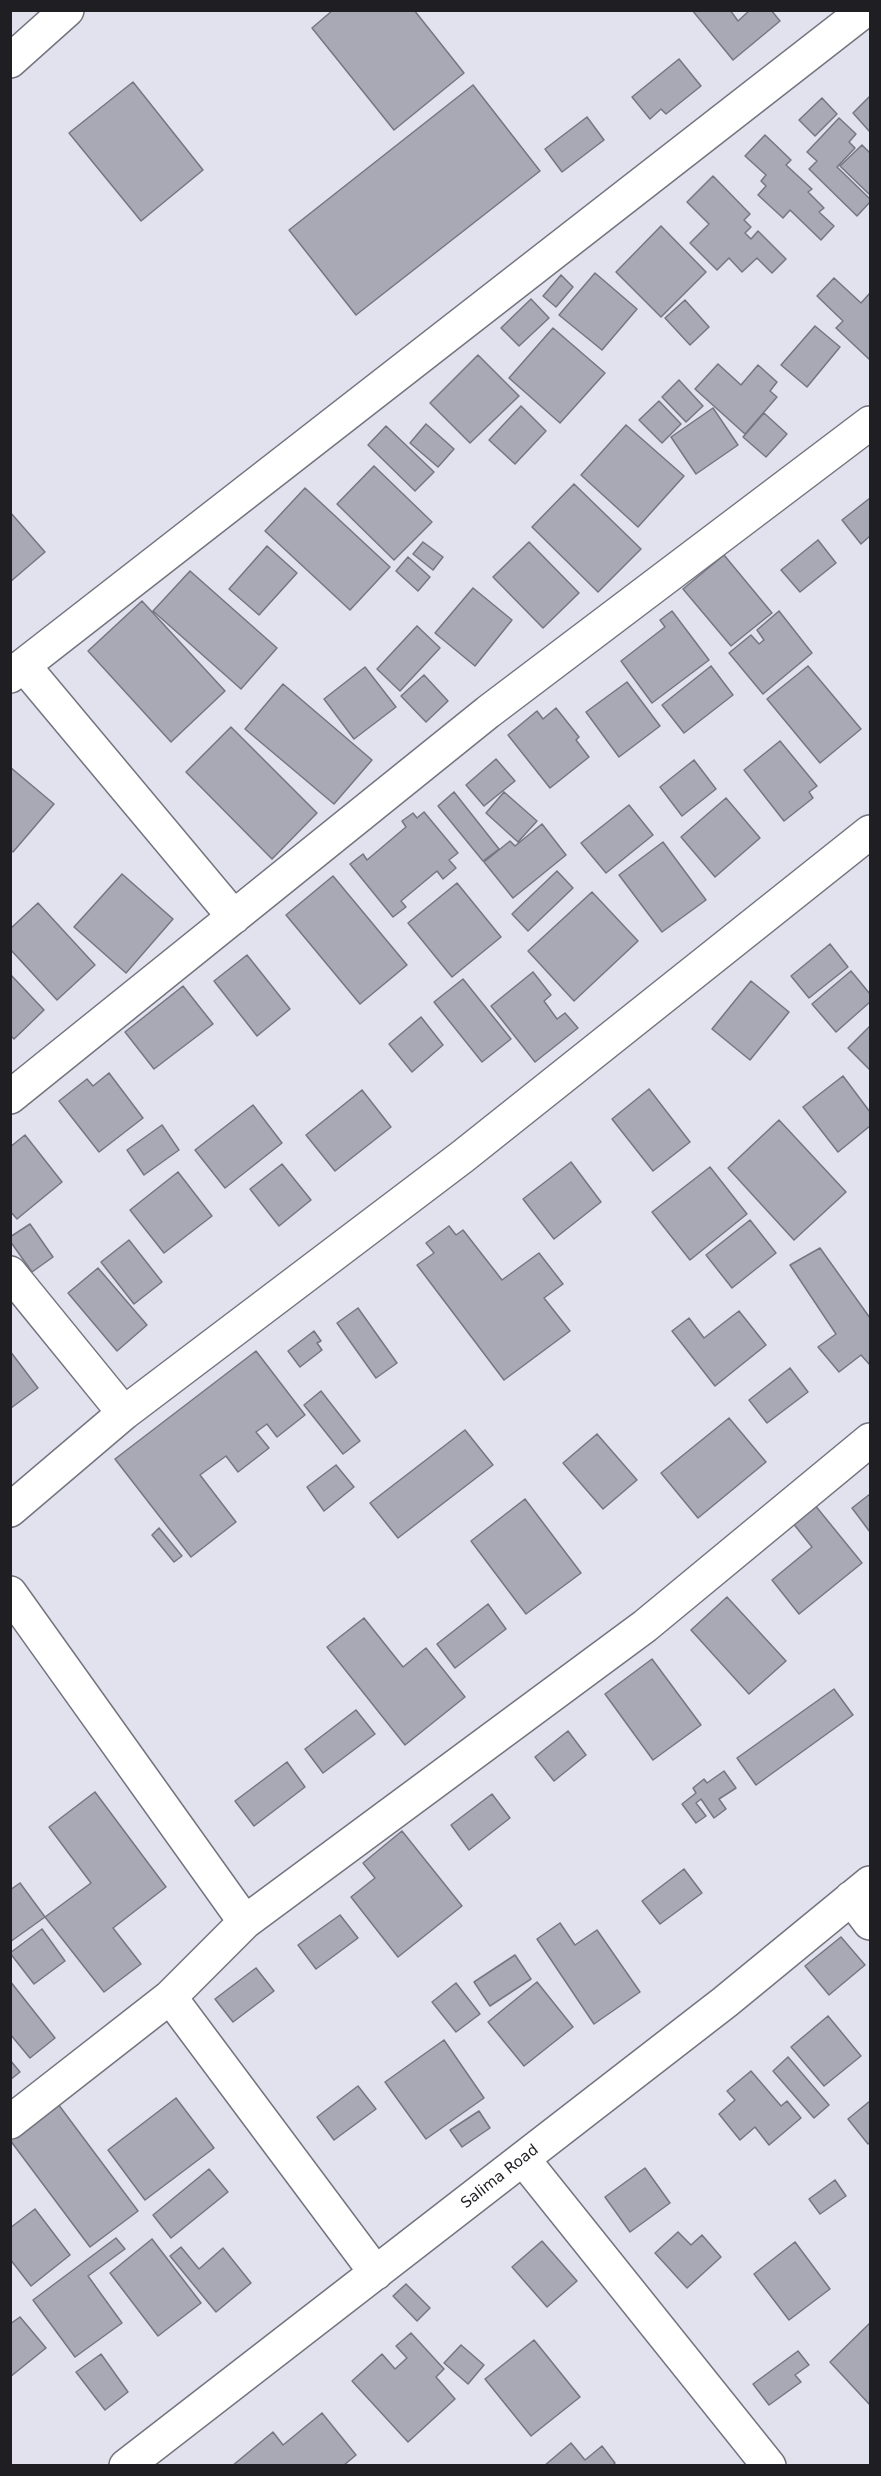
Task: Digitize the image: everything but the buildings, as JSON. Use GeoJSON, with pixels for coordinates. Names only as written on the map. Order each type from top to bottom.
{"type":"FeatureCollection","features":[{"type":"Feature","properties":{"kind":"street"},"geometry":{"type":"LineString","coordinates":[[10,61],[67,10]]}},
{"type":"Feature","properties":{"kind":"street"},"geometry":{"type":"LineString","coordinates":[[234,917],[17,671],[865,10]]}},
{"type":"Feature","properties":{"kind":"street"},"geometry":{"type":"LineString","coordinates":[[10,1097],[488,712],[870,423]]}},
{"type":"Feature","properties":{"kind":"street"},"geometry":{"type":"LineString","coordinates":[[10,1510],[124,1413],[471,1150],[870,832]]}},
{"type":"Feature","properties":{"kind":"street"},"geometry":{"type":"LineString","coordinates":[[10,1273],[124,1413]]}},
{"type":"Feature","properties":{"kind":"street"},"geometry":{"type":"LineString","coordinates":[[10,2122],[170,1997],[245,1922],[645,1626],[870,1440]]}},
{"type":"Feature","properties":{"kind":"street"},"geometry":{"type":"LineString","coordinates":[[10,1593],[245,1922]]}},
{"type":"Feature","properties":{"kind":"street","name":"Salima Road"},"geometry":{"type":"LineString","coordinates":[[140,2461],[376,2273],[725,2002],[864,1901]]}},
{"type":"Feature","properties":{"kind":"street"},"geometry":{"type":"LineString","coordinates":[[170,1997],[376,2273]]}},
{"type":"Feature","properties":{"kind":"street"},"geometry":{"type":"LineString","coordinates":[[523,2159],[769,2466]]}}]}
